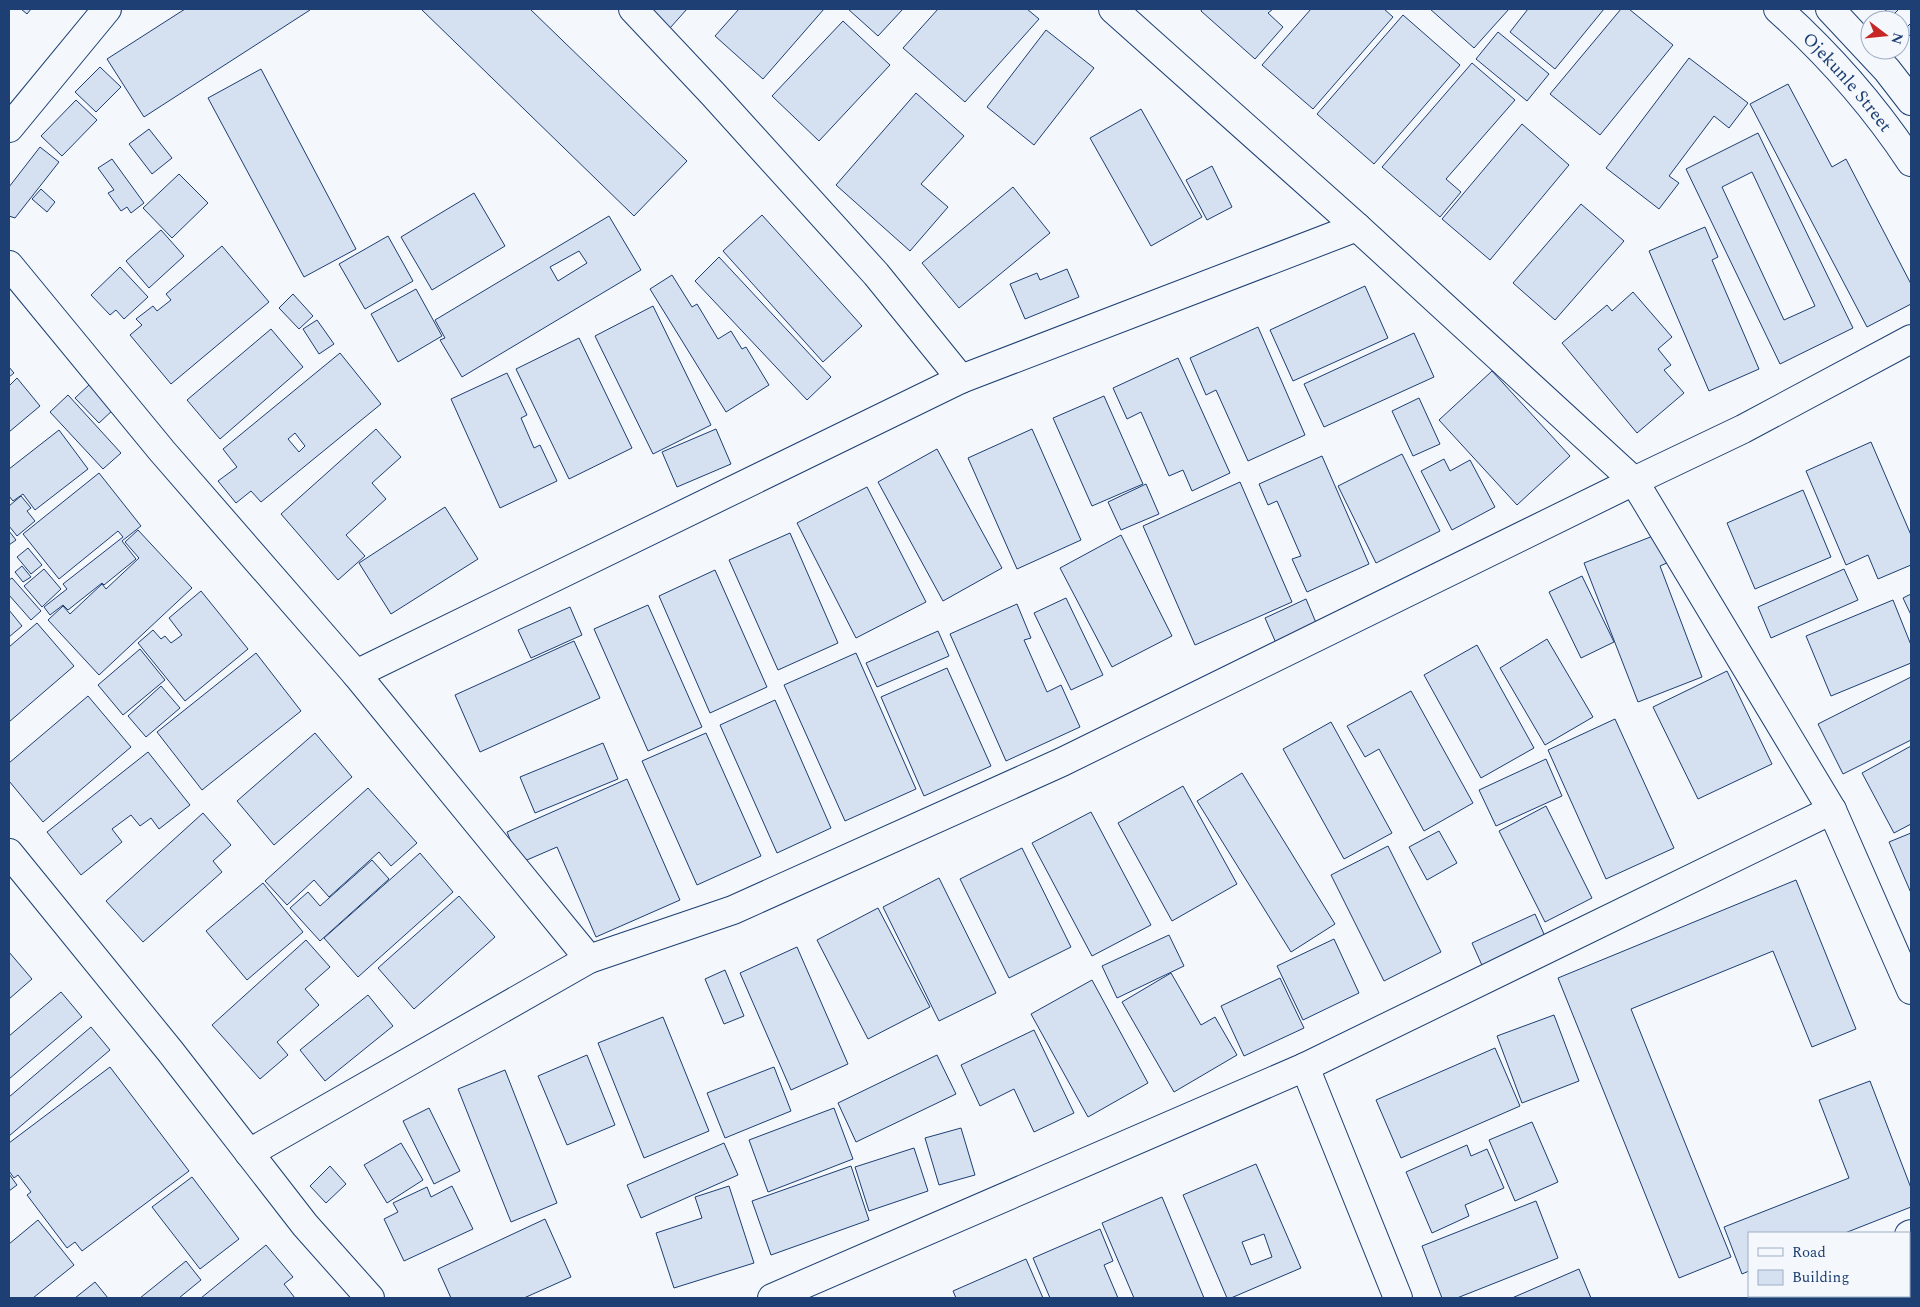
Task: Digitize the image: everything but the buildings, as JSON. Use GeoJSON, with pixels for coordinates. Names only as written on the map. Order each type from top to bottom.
{"type":"FeatureCollection","features":[{"type":"Feature","properties":{"kind":"street"},"geometry":{"type":"LineString","coordinates":[[9,128],[107,9]]}},
{"type":"Feature","properties":{"kind":"street"},"geometry":{"type":"LineString","coordinates":[[633,9],[713,94],[876,274],[962,379]]}},
{"type":"Feature","properties":{"kind":"street"},"geometry":{"type":"LineString","coordinates":[[1113,9],[1357,227],[1634,481],[1832,810],[1911,990]]}},
{"type":"Feature","properties":{"kind":"street","name":"Ojekunle Street"},"geometry":{"type":"LineString","coordinates":[[1778,9],[1810,38],[1854,87],[1899,143],[1911,162]]}},
{"type":"Feature","properties":{"kind":"street","name":"Ojekunle Street"},"geometry":{"type":"LineString","coordinates":[[1830,9],[1887,70],[1911,101]]}},
{"type":"Feature","properties":{"kind":"street"},"geometry":{"type":"LineString","coordinates":[[356,674],[962,379],[1357,227]]}},
{"type":"Feature","properties":{"kind":"street"},"geometry":{"type":"LineString","coordinates":[[9,265],[162,451],[356,674],[589,959]]}},
{"type":"Feature","properties":{"kind":"street"},"geometry":{"type":"LineString","coordinates":[[249,1153],[589,959],[733,910],[1062,762],[1743,429],[1911,339]]}},
{"type":"Feature","properties":{"kind":"street"},"geometry":{"type":"LineString","coordinates":[[772,1298],[1305,1067],[1832,810]]}},
{"type":"Feature","properties":{"kind":"street"},"geometry":{"type":"LineString","coordinates":[[9,853],[164,1044],[305,1225],[370,1298]]}},
{"type":"Feature","properties":{"kind":"street"},"geometry":{"type":"LineString","coordinates":[[1305,1067],[1398,1298]]}}]}
